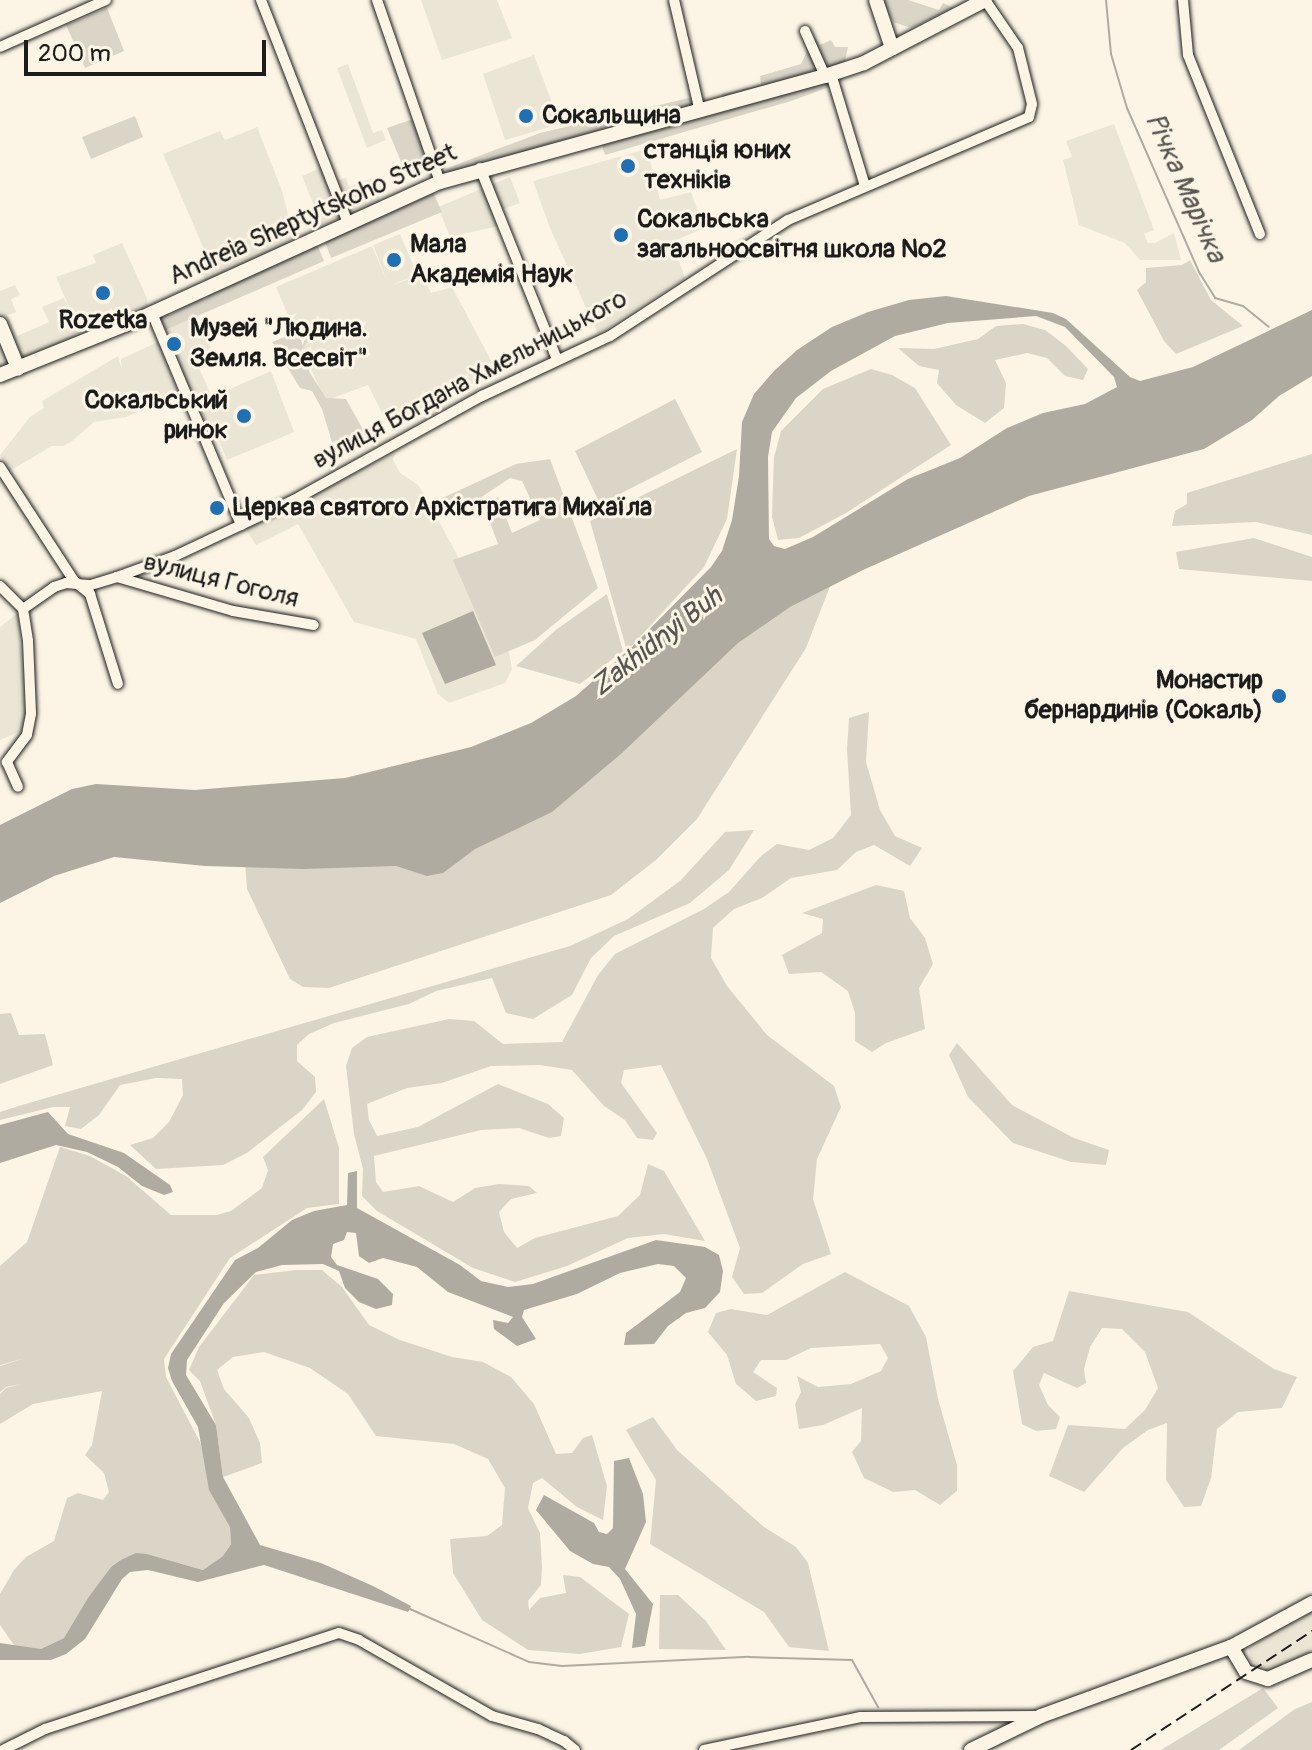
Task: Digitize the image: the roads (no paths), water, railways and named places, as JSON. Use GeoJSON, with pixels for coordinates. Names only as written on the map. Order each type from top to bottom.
{"type":"FeatureCollection","features":[{"type":"Feature","properties":{"kind":"street"},"geometry":{"type":"LineString","coordinates":[[0,47],[106,0]]}},
{"type":"Feature","properties":{"kind":"street"},"geometry":{"type":"LineString","coordinates":[[261,0],[348,223]]}},
{"type":"Feature","properties":{"kind":"street"},"geometry":{"type":"LineString","coordinates":[[377,0],[440,182]]}},
{"type":"Feature","properties":{"kind":"street"},"geometry":{"type":"LineString","coordinates":[[674,0],[700,112]]}},
{"type":"Feature","properties":{"kind":"street"},"geometry":{"type":"LineString","coordinates":[[876,0],[892,48]]}},
{"type":"Feature","properties":{"kind":"street","name":"Andreia Sheptytskoho Street"},"geometry":{"type":"LineString","coordinates":[[0,375],[152,313],[440,182],[480,168],[700,112],[864,63],[985,0]]}},
{"type":"Feature","properties":{"kind":"street","name":"вулиця Богдана Хмельницького"},"geometry":{"type":"LineString","coordinates":[[23,609],[54,587],[66,583],[78,586],[117,577],[241,525],[557,360],[610,336],[788,220],[1029,117],[1032,104],[1018,48],[985,0]]}},
{"type":"Feature","properties":{"kind":"street"},"geometry":{"type":"LineString","coordinates":[[1183,0],[1188,55],[1260,234]]}},
{"type":"Feature","properties":{"kind":"street"},"geometry":{"type":"LineString","coordinates":[[805,31],[828,75],[865,186]]}},
{"type":"Feature","properties":{"kind":"street"},"geometry":{"type":"LineString","coordinates":[[480,168],[557,360]]}},
{"type":"Feature","properties":{"kind":"street"},"geometry":{"type":"LineString","coordinates":[[152,313],[241,525]]}},
{"type":"Feature","properties":{"kind":"street"},"geometry":{"type":"LineString","coordinates":[[0,324],[18,368]]}},
{"type":"Feature","properties":{"kind":"street"},"geometry":{"type":"LineString","coordinates":[[0,467],[78,586],[90,594],[118,684]]}},
{"type":"Feature","properties":{"kind":"street","name":"вулиця Гоголя"},"geometry":{"type":"LineString","coordinates":[[117,577],[233,611],[314,625]]}},
{"type":"Feature","properties":{"kind":"street"},"geometry":{"type":"LineString","coordinates":[[0,586],[23,609],[31,714],[27,735],[7,762],[18,787]]}},
{"type":"Feature","properties":{"kind":"street"},"geometry":{"type":"LineString","coordinates":[[971,1750],[1041,1716],[1231,1647],[1312,1603]]}},
{"type":"Feature","properties":{"kind":"street"},"geometry":{"type":"LineString","coordinates":[[3,1750],[45,1729],[339,1633],[359,1640],[492,1716],[538,1729],[575,1750]]}},
{"type":"Feature","properties":{"kind":"street"},"geometry":{"type":"LineString","coordinates":[[1231,1647],[1246,1672],[1253,1677],[1280,1677],[1312,1660]]}},
{"type":"Feature","properties":{"kind":"street"},"geometry":{"type":"LineString","coordinates":[[704,1750],[861,1717],[1041,1716]]}},
{"type":"Feature","properties":{"kind":"water","name":"Zakhidnyi Buh"},"geometry":{"type":"Polygon","coordinates":[[[946,296],[1053,313],[1066,319],[1130,377],[1140,381],[1193,367],[1312,310],[1312,376],[1279,396],[1252,420],[1204,449],[1029,496],[863,570],[790,607],[738,643],[622,753],[552,812],[475,849],[443,873],[427,876],[396,866],[303,869],[205,866],[114,857],[54,876],[0,903],[0,825],[72,789],[96,784],[195,790],[345,778],[471,747],[531,723],[576,696],[633,646],[711,567],[722,551],[732,520],[739,476],[742,422],[754,394],[797,350],[832,327],[909,300],[946,296]],[[1036,316],[948,323],[895,336],[831,371],[796,398],[772,432],[768,457],[769,539],[774,546],[785,549],[813,537],[908,479],[960,458],[1007,428],[1043,413],[1085,404],[1117,387],[1114,377],[1065,327],[1036,316]]]}},
{"type":"Feature","properties":{"kind":"water"},"geometry":{"type":"Polygon","coordinates":[[[473,611],[496,665],[445,684],[422,633],[473,611]]]}},
{"type":"Feature","properties":{"kind":"water"},"geometry":{"type":"Polygon","coordinates":[[[48,1112],[68,1134],[124,1153],[170,1185],[173,1192],[164,1195],[142,1186],[118,1167],[87,1152],[56,1145],[0,1163],[0,1125],[48,1112]]]}},
{"type":"Feature","properties":{"kind":"water"},"geometry":{"type":"Polygon","coordinates":[[[357,1171],[357,1208],[460,1265],[481,1281],[508,1287],[533,1284],[656,1240],[705,1247],[719,1255],[723,1271],[720,1292],[705,1308],[686,1313],[668,1326],[654,1344],[624,1345],[626,1333],[680,1292],[686,1278],[674,1266],[658,1264],[620,1273],[577,1294],[524,1310],[522,1317],[536,1339],[517,1346],[494,1329],[493,1320],[508,1323],[513,1317],[448,1292],[417,1267],[383,1258],[369,1263],[359,1256],[356,1233],[347,1232],[344,1240],[333,1244],[331,1257],[337,1265],[378,1279],[393,1294],[392,1305],[376,1309],[359,1302],[345,1288],[339,1271],[323,1264],[282,1265],[256,1272],[224,1303],[187,1360],[186,1375],[216,1425],[223,1477],[260,1545],[321,1563],[373,1586],[411,1606],[408,1612],[264,1565],[198,1582],[148,1570],[130,1572],[122,1579],[85,1639],[66,1654],[51,1660],[0,1660],[0,1643],[41,1649],[64,1638],[111,1567],[136,1553],[203,1570],[223,1556],[231,1544],[230,1527],[209,1490],[198,1427],[168,1368],[171,1354],[235,1260],[258,1248],[292,1220],[314,1211],[347,1205],[348,1173],[357,1171]]]}},
{"type":"Feature","properties":{"kind":"water"},"geometry":{"type":"Polygon","coordinates":[[[629,1458],[643,1494],[646,1522],[625,1569],[653,1604],[645,1646],[632,1648],[636,1614],[620,1579],[609,1567],[593,1564],[570,1551],[536,1510],[544,1495],[594,1523],[599,1532],[607,1534],[613,1528],[614,1461],[629,1458]]]}},
{"type":"Feature","properties":{"kind":"waterway","name":"Річка Марічка"},"geometry":{"type":"LineString","coordinates":[[1106,0],[1111,54],[1127,108],[1199,272],[1215,298],[1243,306],[1269,327]]}},
{"type":"Feature","properties":{"kind":"waterway"},"geometry":{"type":"LineString","coordinates":[[410,1609],[529,1662],[562,1666],[749,1657],[852,1660],[878,1707]]}},
{"type":"Feature","properties":{"kind":"railway"},"geometry":{"type":"LineString","coordinates":[[1131,1750],[1312,1631]]}},
{"type":"Feature","properties":{"kind":"place","name":"Сокальщина"},"geometry":{"type":"Point","coordinates":[526,116]}},
{"type":"Feature","properties":{"kind":"place","name":"станція юних техніків"},"geometry":{"type":"Point","coordinates":[628,166]}},
{"type":"Feature","properties":{"kind":"place","name":"Сокальська загальноосвітня школа №2"},"geometry":{"type":"Point","coordinates":[621,235]}},
{"type":"Feature","properties":{"kind":"place","name":"Мала Академія Наук"},"geometry":{"type":"Point","coordinates":[394,260]}},
{"type":"Feature","properties":{"kind":"place","name":"Rozetka"},"geometry":{"type":"Point","coordinates":[103,293]}},
{"type":"Feature","properties":{"kind":"place","name":"Музей \"Людина. Земля. Всесвіт\""},"geometry":{"type":"Point","coordinates":[174,344]}},
{"type":"Feature","properties":{"kind":"place","name":"Сокальський ринок"},"geometry":{"type":"Point","coordinates":[244,416]}},
{"type":"Feature","properties":{"kind":"place","name":"Церква святого Архістратига Михаїла"},"geometry":{"type":"Point","coordinates":[217,508]}},
{"type":"Feature","properties":{"kind":"place","name":"Монастир бернардинів (Сокаль)"},"geometry":{"type":"Point","coordinates":[1279,696]}}]}
